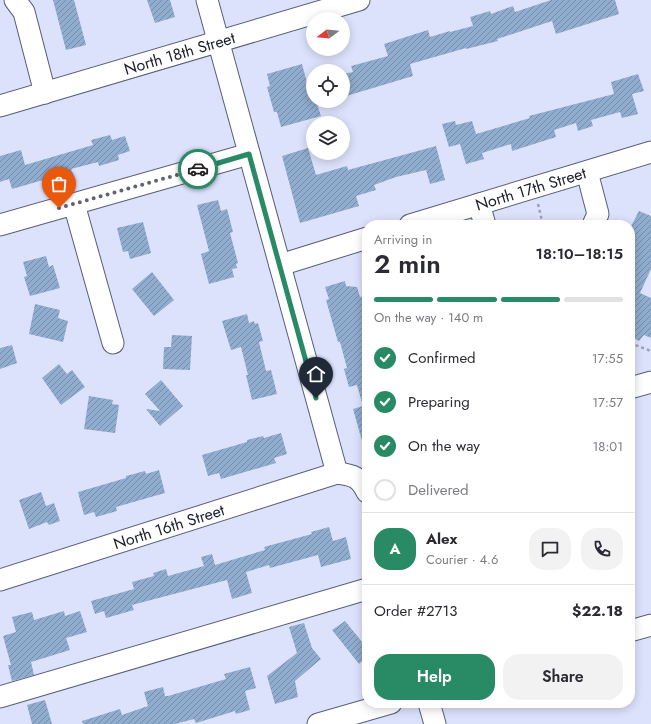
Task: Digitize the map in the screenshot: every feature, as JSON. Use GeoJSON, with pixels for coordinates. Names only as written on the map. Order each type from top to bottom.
{"type":"FeatureCollection","features":[{"type":"Feature","properties":{"kind":"street"},"geometry":{"type":"LineString","coordinates":[[15,0],[24,12],[45,93]]}},
{"type":"Feature","properties":{"kind":"street"},"geometry":{"type":"LineString","coordinates":[[207,0],[337,473],[351,474],[362,482]]}},
{"type":"Feature","properties":{"kind":"street","name":"North 18th Street"},"geometry":{"type":"LineString","coordinates":[[0,106],[359,0]]}},
{"type":"Feature","properties":{"kind":"street","name":"North 17th Street"},"geometry":{"type":"LineString","coordinates":[[426,220],[651,152]]}},
{"type":"Feature","properties":{"kind":"street"},"geometry":{"type":"LineString","coordinates":[[0,225],[249,154]]}},
{"type":"Feature","properties":{"kind":"street"},"geometry":{"type":"LineString","coordinates":[[586,172],[598,214],[595,220]]}},
{"type":"Feature","properties":{"kind":"street"},"geometry":{"type":"LineString","coordinates":[[74,204],[113,343]]}},
{"type":"Feature","properties":{"kind":"street"},"geometry":{"type":"LineString","coordinates":[[479,204],[484,220]]}},
{"type":"Feature","properties":{"kind":"street"},"geometry":{"type":"LineString","coordinates":[[280,264],[362,239]]}},
{"type":"Feature","properties":{"kind":"street"},"geometry":{"type":"LineString","coordinates":[[635,387],[651,382]]}},
{"type":"Feature","properties":{"kind":"street","name":"North 16th Street"},"geometry":{"type":"LineString","coordinates":[[0,580],[337,473]]}},
{"type":"Feature","properties":{"kind":"street"},"geometry":{"type":"LineString","coordinates":[[0,697],[362,590]]}},
{"type":"Feature","properties":{"kind":"street"},"geometry":{"type":"LineString","coordinates":[[635,630],[651,625]]}},
{"type":"Feature","properties":{"kind":"street"},"geometry":{"type":"LineString","coordinates":[[318,724],[374,708]]}},
{"type":"Feature","properties":{"kind":"street"},"geometry":{"type":"LineString","coordinates":[[430,708],[435,724]]}},
{"type":"Feature","properties":{"kind":"path"},"geometry":{"type":"LineString","coordinates":[[635,345],[651,351]]}},
{"type":"Feature","properties":{"kind":"building"},"geometry":{"type":"Polygon","coordinates":[[[53,0],[74,0],[86,45],[66,50],[53,0]]]}},
{"type":"Feature","properties":{"kind":"building"},"geometry":{"type":"Polygon","coordinates":[[[147,0],[170,0],[175,17],[155,23],[147,0]]]}},
{"type":"Feature","properties":{"kind":"building"},"geometry":{"type":"Polygon","coordinates":[[[551,0],[615,0],[619,14],[556,34],[552,21],[497,39],[498,41],[466,48],[410,64],[413,76],[350,95],[350,73],[353,72],[351,66],[388,56],[384,44],[428,30],[430,37],[473,26],[470,17],[490,11],[491,14],[513,6],[515,12],[551,0]]]}},
{"type":"Feature","properties":{"kind":"building"},"geometry":{"type":"Polygon","coordinates":[[[302,64],[306,79],[306,108],[318,108],[321,116],[306,116],[306,120],[281,127],[277,112],[274,112],[267,87],[270,86],[267,74],[302,64]]]}},
{"type":"Feature","properties":{"kind":"building"},"geometry":{"type":"Polygon","coordinates":[[[638,74],[644,91],[632,94],[638,114],[622,118],[620,112],[591,120],[593,126],[578,131],[576,123],[554,130],[556,137],[512,151],[511,144],[482,153],[484,159],[466,164],[460,144],[449,147],[442,124],[455,121],[456,125],[472,121],[476,134],[530,118],[529,116],[614,94],[611,82],[638,74]]]}},
{"type":"Feature","properties":{"kind":"building"},"geometry":{"type":"Polygon","coordinates":[[[110,135],[112,140],[125,136],[130,151],[118,155],[119,160],[99,166],[98,162],[71,169],[73,174],[50,181],[50,178],[12,189],[9,179],[0,182],[0,156],[21,150],[25,165],[93,145],[91,140],[110,135]]]}},
{"type":"Feature","properties":{"kind":"building"},"geometry":{"type":"Polygon","coordinates":[[[436,146],[445,180],[430,184],[426,170],[396,177],[374,185],[376,190],[356,196],[359,206],[300,223],[282,156],[306,149],[306,160],[312,160],[316,175],[347,166],[348,170],[436,146]]]}},
{"type":"Feature","properties":{"kind":"building"},"geometry":{"type":"Polygon","coordinates":[[[218,200],[221,211],[227,209],[233,232],[230,233],[238,263],[236,264],[237,268],[232,269],[234,277],[209,284],[201,254],[209,251],[197,205],[218,200]]]}},
{"type":"Feature","properties":{"kind":"building"},"geometry":{"type":"Polygon","coordinates":[[[639,211],[651,216],[651,269],[640,293],[651,298],[651,338],[644,335],[639,341],[635,339],[634,220],[639,211]]]}},
{"type":"Feature","properties":{"kind":"building"},"geometry":{"type":"Polygon","coordinates":[[[143,222],[151,253],[130,259],[128,251],[123,252],[117,228],[143,222]]]}},
{"type":"Feature","properties":{"kind":"building"},"geometry":{"type":"Polygon","coordinates":[[[46,256],[49,267],[53,265],[60,288],[30,296],[24,277],[27,276],[23,262],[46,256]]]}},
{"type":"Feature","properties":{"kind":"building"},"geometry":{"type":"Polygon","coordinates":[[[152,272],[174,300],[154,316],[132,289],[152,272]]]}},
{"type":"Feature","properties":{"kind":"building"},"geometry":{"type":"Polygon","coordinates":[[[345,281],[346,286],[357,287],[360,297],[362,296],[362,402],[357,385],[349,387],[344,369],[347,368],[326,300],[329,299],[325,287],[345,281]]]}},
{"type":"Feature","properties":{"kind":"building"},"geometry":{"type":"Polygon","coordinates":[[[35,304],[60,310],[58,318],[68,321],[63,342],[29,334],[35,304]]]}},
{"type":"Feature","properties":{"kind":"building"},"geometry":{"type":"Polygon","coordinates":[[[247,314],[249,323],[254,321],[255,324],[258,323],[263,341],[259,342],[266,371],[271,370],[277,394],[252,400],[241,347],[231,350],[222,321],[247,314]]]}},
{"type":"Feature","properties":{"kind":"building"},"geometry":{"type":"Polygon","coordinates":[[[172,335],[192,336],[190,370],[163,369],[164,347],[171,347],[172,335]]]}},
{"type":"Feature","properties":{"kind":"building"},"geometry":{"type":"Polygon","coordinates":[[[12,345],[17,363],[0,369],[0,348],[12,345]]]}},
{"type":"Feature","properties":{"kind":"building"},"geometry":{"type":"Polygon","coordinates":[[[59,364],[67,374],[72,370],[85,387],[61,405],[42,378],[59,364]]]}},
{"type":"Feature","properties":{"kind":"building"},"geometry":{"type":"Polygon","coordinates":[[[161,380],[183,406],[160,426],[146,409],[160,411],[145,394],[161,380]]]}},
{"type":"Feature","properties":{"kind":"building"},"geometry":{"type":"Polygon","coordinates":[[[89,396],[113,400],[112,404],[119,405],[115,433],[84,429],[89,396]]]}},
{"type":"Feature","properties":{"kind":"building"},"geometry":{"type":"Polygon","coordinates":[[[362,406],[362,441],[353,409],[362,406]]]}},
{"type":"Feature","properties":{"kind":"building"},"geometry":{"type":"Polygon","coordinates":[[[281,433],[287,454],[274,458],[276,463],[221,479],[219,473],[208,476],[202,455],[247,442],[247,440],[263,436],[264,438],[281,433]]]}},
{"type":"Feature","properties":{"kind":"building"},"geometry":{"type":"Polygon","coordinates":[[[159,470],[165,493],[116,507],[117,511],[96,517],[94,512],[84,515],[78,492],[126,478],[126,476],[145,471],[146,474],[159,470]]]}},
{"type":"Feature","properties":{"kind":"building"},"geometry":{"type":"Polygon","coordinates":[[[41,492],[46,506],[54,503],[60,521],[49,525],[47,522],[29,529],[19,500],[41,492]]]}},
{"type":"Feature","properties":{"kind":"building"},"geometry":{"type":"Polygon","coordinates":[[[329,527],[333,541],[346,537],[351,559],[321,567],[318,555],[270,568],[269,565],[246,572],[252,593],[232,599],[227,580],[132,605],[134,610],[106,618],[104,611],[95,614],[91,601],[134,589],[132,582],[154,576],[153,573],[166,569],[168,576],[204,566],[201,557],[212,554],[215,565],[265,550],[264,547],[312,534],[311,532],[329,527]]]}},
{"type":"Feature","properties":{"kind":"building"},"geometry":{"type":"Polygon","coordinates":[[[64,611],[65,616],[80,611],[87,632],[66,638],[70,650],[31,662],[34,675],[12,681],[8,665],[11,665],[3,636],[16,632],[12,617],[32,612],[34,620],[64,611]]]}},
{"type":"Feature","properties":{"kind":"building"},"geometry":{"type":"Polygon","coordinates":[[[345,621],[362,642],[362,661],[359,664],[332,630],[345,621]]]}},
{"type":"Feature","properties":{"kind":"building"},"geometry":{"type":"Polygon","coordinates":[[[304,623],[312,648],[321,659],[295,681],[298,697],[275,704],[267,676],[297,653],[289,627],[304,623]]]}},
{"type":"Feature","properties":{"kind":"building"},"geometry":{"type":"Polygon","coordinates":[[[250,667],[256,688],[245,691],[250,710],[236,714],[235,711],[196,723],[194,719],[175,724],[83,724],[82,721],[120,709],[122,715],[148,706],[144,692],[163,687],[165,696],[168,696],[226,679],[224,674],[250,667]]]}},
{"type":"Feature","properties":{"kind":"building"},"geometry":{"type":"Polygon","coordinates":[[[45,700],[52,724],[32,724],[27,705],[45,700]]]}},
{"type":"Feature","properties":{"kind":"way so far"},"geometry":{"type":"LineString","coordinates":[[59,208],[198,169]]}},
{"type":"Feature","properties":{"kind":"route"},"geometry":{"type":"LineString","coordinates":[[198,169],[249,154],[316,398]]}}]}
